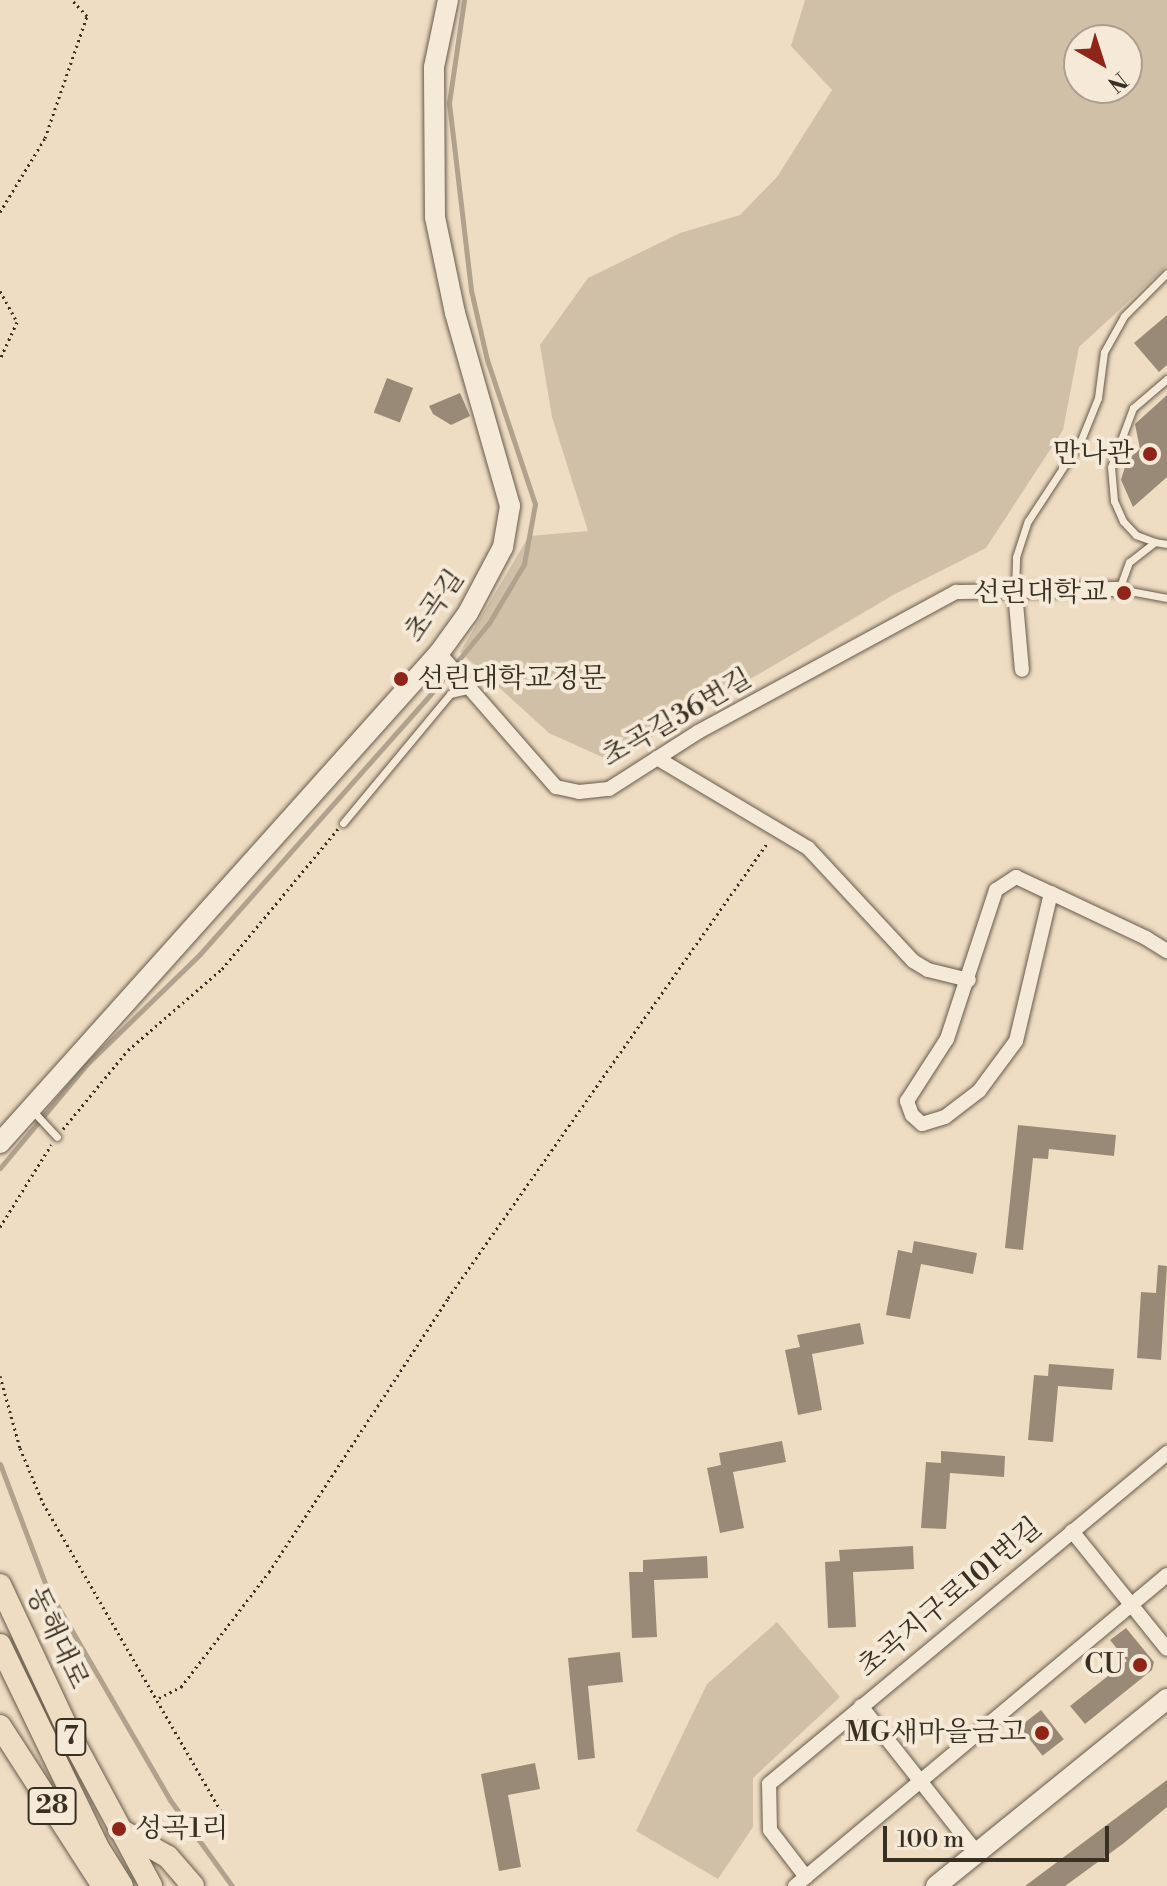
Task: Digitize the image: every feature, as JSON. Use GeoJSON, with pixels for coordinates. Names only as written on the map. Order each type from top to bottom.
{"type":"FeatureCollection","features":[{"type":"Feature","properties":{"kind":"main road","name":"동해대로"},"geometry":{"type":"LineString","coordinates":[[0,1585],[119,1829],[151,1886]]}},
{"type":"Feature","properties":{"kind":"main road","name":"동해대로"},"geometry":{"type":"LineString","coordinates":[[0,1645],[97,1846],[122,1886]]}},
{"type":"Feature","properties":{"kind":"main road","name":"28"},"geometry":{"type":"LineString","coordinates":[[0,1726],[103,1886]]}},
{"type":"Feature","properties":{"kind":"main road"},"geometry":{"type":"LineString","coordinates":[[119,1829],[168,1857],[193,1886]]}},
{"type":"Feature","properties":{"kind":"street","name":"초곡길"},"geometry":{"type":"LineString","coordinates":[[0,1143],[444,658],[503,547],[510,506],[455,313],[435,217],[434,67],[448,0]]}},
{"type":"Feature","properties":{"kind":"street","name":"초곡길36번길"},"geometry":{"type":"LineString","coordinates":[[444,658],[476,688],[556,787],[579,792],[609,789],[657,758],[956,592],[1015,592],[1054,587],[1119,589]]}},
{"type":"Feature","properties":{"kind":"street"},"geometry":{"type":"LineString","coordinates":[[1015,592],[1022,670]]}},
{"type":"Feature","properties":{"kind":"street"},"geometry":{"type":"LineString","coordinates":[[657,758],[777,828],[839,876],[913,961],[969,980]]}},
{"type":"Feature","properties":{"kind":"street"},"geometry":{"type":"LineString","coordinates":[[1051,893],[1016,1041],[979,1091],[945,1117],[922,1124],[907,1101],[947,1039],[969,980],[996,890],[1016,877],[1051,893],[1167,951]]}},
{"type":"Feature","properties":{"kind":"street","name":"초곡지구로101번길"},"geometry":{"type":"LineString","coordinates":[[1167,1453],[769,1784],[770,1830],[800,1881],[1167,1575]]}},
{"type":"Feature","properties":{"kind":"street"},"geometry":{"type":"LineString","coordinates":[[1072,1531],[1167,1649]]}},
{"type":"Feature","properties":{"kind":"street"},"geometry":{"type":"LineString","coordinates":[[936,1886],[1167,1699]]}},
{"type":"Feature","properties":{"kind":"street","name":"초곡지구로101번길"},"geometry":{"type":"LineString","coordinates":[[861,1706],[977,1853]]}},
{"type":"Feature","properties":{"kind":"lane"},"geometry":{"type":"LineString","coordinates":[[1015,592],[1016,557],[1028,521],[1081,440],[1098,398],[1104,352],[1124,316],[1167,273]]}},
{"type":"Feature","properties":{"kind":"lane"},"geometry":{"type":"LineString","coordinates":[[1167,379],[1133,408],[1111,467],[1114,501],[1123,521],[1136,535],[1167,544]]}},
{"type":"Feature","properties":{"kind":"lane"},"geometry":{"type":"LineString","coordinates":[[1155,542],[1129,562],[1119,589],[1167,598]]}},
{"type":"Feature","properties":{"kind":"lane"},"geometry":{"type":"LineString","coordinates":[[343,823],[450,694],[476,688]]}},
{"type":"Feature","properties":{"kind":"lane"},"geometry":{"type":"LineString","coordinates":[[30,1108],[57,1137]]}},
{"type":"Feature","properties":{"kind":"path"},"geometry":{"type":"LineString","coordinates":[[0,212],[45,138],[87,16],[72,0]]}},
{"type":"Feature","properties":{"kind":"path"},"geometry":{"type":"LineString","coordinates":[[0,291],[17,322],[0,359]]}},
{"type":"Feature","properties":{"kind":"path"},"geometry":{"type":"LineString","coordinates":[[0,1227],[57,1137],[128,1050],[222,969],[343,823]]}},
{"type":"Feature","properties":{"kind":"path"},"geometry":{"type":"LineString","coordinates":[[159,1698],[181,1687],[269,1572],[448,1298],[777,828]]}},
{"type":"Feature","properties":{"kind":"path"},"geometry":{"type":"LineString","coordinates":[[0,1376],[20,1448],[43,1503],[159,1698],[184,1752],[225,1818]]}},
{"type":"Feature","properties":{"kind":"shaded area"},"geometry":{"type":"Polygon","coordinates":[[[805,0],[1167,0],[1167,266],[1079,347],[1063,430],[986,548],[895,594],[611,761],[549,733],[460,652],[529,536],[588,531],[552,417],[540,345],[588,278],[680,233],[740,215],[777,177],[832,90],[791,46],[805,0]]]}},
{"type":"Feature","properties":{"kind":"shaded area"},"geometry":{"type":"Polygon","coordinates":[[[777,1622],[840,1697],[753,1778],[753,1827],[718,1879],[636,1831],[707,1684],[777,1622]]]}},
{"type":"Feature","properties":{"kind":"building"},"geometry":{"type":"Polygon","coordinates":[[[1167,315],[1167,365],[1159,372],[1134,343],[1167,315]]]}},
{"type":"Feature","properties":{"kind":"building"},"geometry":{"type":"Polygon","coordinates":[[[387,378],[413,388],[400,423],[374,413],[387,378]]]}},
{"type":"Feature","properties":{"kind":"building"},"geometry":{"type":"Polygon","coordinates":[[[460,393],[470,416],[451,425],[433,414],[429,406],[460,393]]]}},
{"type":"Feature","properties":{"kind":"building","name":"만나관"},"geometry":{"type":"Polygon","coordinates":[[[1167,395],[1167,477],[1133,507],[1121,480],[1127,460],[1140,449],[1135,424],[1167,395]]]}},
{"type":"Feature","properties":{"kind":"building"},"geometry":{"type":"Polygon","coordinates":[[[1018,1125],[1116,1135],[1114,1156],[1049,1149],[1048,1159],[1033,1158],[1023,1250],[1005,1248],[1018,1125]]]}},
{"type":"Feature","properties":{"kind":"building"},"geometry":{"type":"Polygon","coordinates":[[[914,1241],[977,1253],[973,1274],[921,1264],[910,1319],[886,1315],[898,1250],[912,1253],[914,1241]]]}},
{"type":"Feature","properties":{"kind":"building"},"geometry":{"type":"Polygon","coordinates":[[[1158,1265],[1167,1266],[1161,1360],[1137,1358],[1141,1292],[1156,1293],[1158,1265]]]}},
{"type":"Feature","properties":{"kind":"building"},"geometry":{"type":"Polygon","coordinates":[[[860,1323],[864,1344],[812,1354],[822,1410],[798,1415],[785,1350],[800,1347],[797,1335],[860,1323]]]}},
{"type":"Feature","properties":{"kind":"building"},"geometry":{"type":"Polygon","coordinates":[[[1049,1364],[1114,1369],[1112,1390],[1058,1386],[1053,1442],[1028,1440],[1034,1375],[1048,1376],[1049,1364]]]}},
{"type":"Feature","properties":{"kind":"building"},"geometry":{"type":"Polygon","coordinates":[[[782,1441],[786,1462],[733,1472],[744,1528],[720,1533],[707,1468],[721,1465],[719,1453],[782,1441]]]}},
{"type":"Feature","properties":{"kind":"building"},"geometry":{"type":"Polygon","coordinates":[[[941,1451],[1005,1456],[1004,1477],[950,1473],[946,1529],[921,1528],[926,1462],[941,1463],[941,1451]]]}},
{"type":"Feature","properties":{"kind":"building"},"geometry":{"type":"Polygon","coordinates":[[[913,1546],[914,1569],[853,1572],[856,1627],[828,1628],[825,1562],[840,1561],[839,1550],[913,1546]]]}},
{"type":"Feature","properties":{"kind":"building"},"geometry":{"type":"Polygon","coordinates":[[[707,1556],[708,1578],[654,1580],[657,1637],[632,1638],[629,1572],[643,1572],[643,1560],[707,1556]]]}},
{"type":"Feature","properties":{"kind":"building"},"geometry":{"type":"Polygon","coordinates":[[[1126,1628],[1154,1662],[1152,1670],[1085,1724],[1070,1706],[1127,1661],[1110,1640],[1126,1628]]]}},
{"type":"Feature","properties":{"kind":"building"},"geometry":{"type":"Polygon","coordinates":[[[620,1652],[623,1682],[588,1686],[595,1758],[578,1760],[568,1658],[620,1652]]]}},
{"type":"Feature","properties":{"kind":"building","name":"MG새마을금고"},"geometry":{"type":"Polygon","coordinates":[[[1041,1710],[1064,1739],[1043,1756],[1020,1727],[1041,1710]]]}},
{"type":"Feature","properties":{"kind":"building"},"geometry":{"type":"Polygon","coordinates":[[[535,1763],[540,1789],[508,1795],[521,1867],[499,1871],[481,1774],[535,1763]]]}},
{"type":"Feature","properties":{"kind":"building"},"geometry":{"type":"Polygon","coordinates":[[[1167,1780],[1167,1807],[1124,1843],[1065,1886],[1025,1886],[1167,1780]]]}},
{"type":"Feature","properties":{"kind":"waterway"},"geometry":{"type":"LineString","coordinates":[[0,1168],[86,1065],[200,954],[430,695],[489,623],[524,564],[535,504],[487,360],[471,290],[449,103],[464,0]]}},
{"type":"Feature","properties":{"kind":"waterway"},"geometry":{"type":"LineString","coordinates":[[0,1464],[46,1586],[170,1800],[232,1886]]}},
{"type":"Feature","properties":{"kind":"place","name":"만나관"},"geometry":{"type":"Point","coordinates":[1150,454]}},
{"type":"Feature","properties":{"kind":"place","name":"선린대학교"},"geometry":{"type":"Point","coordinates":[1124,593]}},
{"type":"Feature","properties":{"kind":"place","name":"선린대학교정문"},"geometry":{"type":"Point","coordinates":[401,679]}},
{"type":"Feature","properties":{"kind":"place","name":"CU"},"geometry":{"type":"Point","coordinates":[1140,1665]}},
{"type":"Feature","properties":{"kind":"place","name":"MG새마을금고"},"geometry":{"type":"Point","coordinates":[1042,1733]}},
{"type":"Feature","properties":{"kind":"place","name":"성곡1리"},"geometry":{"type":"Point","coordinates":[119,1829]}}]}
